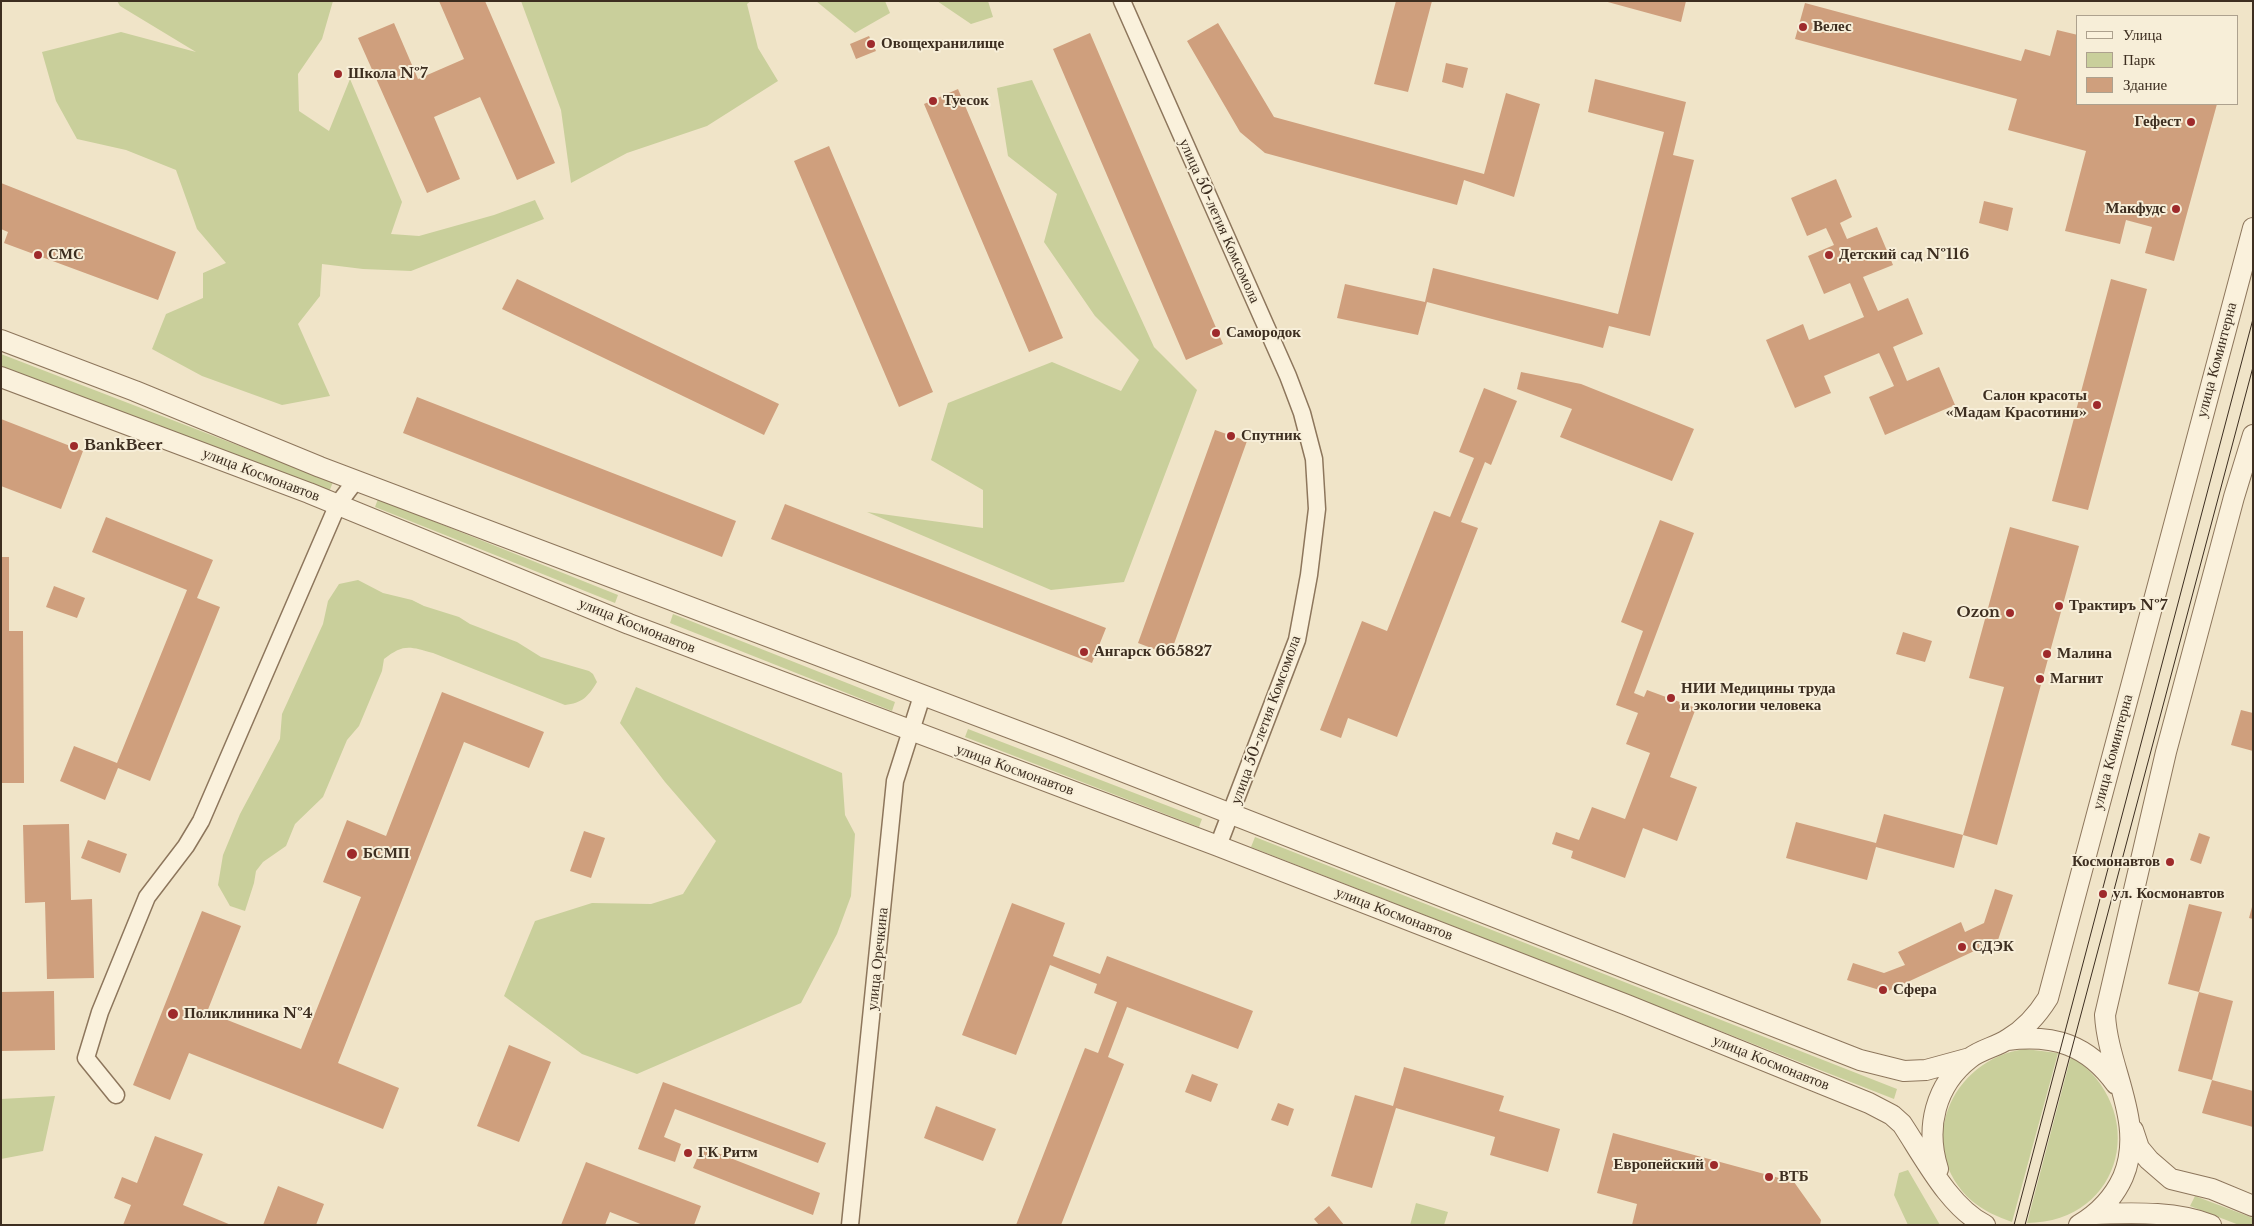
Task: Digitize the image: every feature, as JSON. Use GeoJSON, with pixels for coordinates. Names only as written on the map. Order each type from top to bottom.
{"type":"FeatureCollection","features":[{"type":"Feature","properties":{"kind":"street","name":"улица 50-летия Комсомола"},"geometry":{"type":"LineString","coordinates":[[1122,1],[1288,376],[1302,413],[1314,459],[1317,509],[1309,574],[1297,640],[1232,815],[1218,846]]}},
{"type":"Feature","properties":{"kind":"street","name":"улица Коминтерна"},"geometry":{"type":"LineString","coordinates":[[1965,1225],[1957,1205],[1944,1186],[1932,1149],[1932,1128],[1936,1108],[1943,1089],[1970,1058],[1987,1048],[2008,1040],[2025,1027],[2041,1010],[2048,998],[2253,228]]}},
{"type":"Feature","properties":{"kind":"street","name":"улица Космонавтов"},"geometry":{"type":"LineString","coordinates":[[1,340],[356,480],[1060,747],[1860,1060],[1904,1071],[1926,1070],[1970,1058]]}},
{"type":"Feature","properties":{"kind":"street","name":"улица Космонавтов"},"geometry":{"type":"LineString","coordinates":[[1,378],[338,504],[629,624],[1218,846],[1627,1005],[1868,1103],[1892,1115],[1902,1124],[1958,1205],[1975,1220],[1985,1225]]}},
{"type":"Feature","properties":{"kind":"street"},"geometry":{"type":"LineString","coordinates":[[2088,1219],[2109,1200],[2127,1167],[2131,1149],[2127,1110],[2111,1056],[2104,1016],[2166,752],[2234,497],[2253,435]]}},
{"type":"Feature","properties":{"kind":"street"},"geometry":{"type":"LineString","coordinates":[[116,1095],[86,1058],[100,1012],[147,897],[186,846],[201,821],[338,504],[356,480]]}},
{"type":"Feature","properties":{"kind":"street","name":"улица Оречкина"},"geometry":{"type":"LineString","coordinates":[[850,1225],[895,781],[922,696]]}},
{"type":"Feature","properties":{"kind":"street"},"geometry":{"type":"LineString","coordinates":[[2008,1040],[2028,1037],[2051,1039],[2072,1046],[2091,1056],[2107,1071],[2120,1089],[2139,1148],[2159,1170],[2171,1179],[2212,1189],[2253,1206]]}},
{"type":"Feature","properties":{"kind":"street"},"geometry":{"type":"LineString","coordinates":[[2088,1219],[2140,1213],[2198,1220],[2211,1225]]}},
{"type":"Feature","properties":{"kind":"green space"},"geometry":{"type":"Polygon","coordinates":[[[117,1],[333,1],[322,39],[298,74],[299,111],[329,131],[350,79],[402,202],[391,234],[419,236],[494,215],[535,200],[544,219],[411,271],[363,269],[322,264],[320,296],[298,324],[330,396],[282,405],[202,376],[152,349],[166,314],[203,298],[203,273],[226,263],[197,229],[176,170],[126,150],[77,139],[56,101],[42,52],[121,32],[196,52],[120,6],[117,1]]]}},
{"type":"Feature","properties":{"kind":"green space"},"geometry":{"type":"Polygon","coordinates":[[[521,1],[751,1],[747,4],[758,48],[778,81],[707,126],[627,153],[571,183],[561,110],[521,1]]]}},
{"type":"Feature","properties":{"kind":"green space"},"geometry":{"type":"Polygon","coordinates":[[[816,1],[885,1],[890,13],[855,33],[816,1]]]}},
{"type":"Feature","properties":{"kind":"green space"},"geometry":{"type":"Polygon","coordinates":[[[937,1],[988,1],[993,17],[971,24],[937,1]]]}},
{"type":"Feature","properties":{"kind":"green space"},"geometry":{"type":"Polygon","coordinates":[[[1032,80],[1154,347],[1197,390],[1124,582],[1051,590],[867,512],[983,528],[983,490],[931,460],[948,403],[1052,362],[1121,391],[1139,360],[1095,316],[1044,242],[1057,194],[1008,156],[997,88],[1032,80]]]}},
{"type":"Feature","properties":{"kind":"green space"},"geometry":{"type":"Polygon","coordinates":[[[1,354],[333,482],[329,492],[1,366],[1,354]]]}},
{"type":"Feature","properties":{"kind":"green space"},"geometry":{"type":"Polygon","coordinates":[[[378,499],[618,595],[615,603],[375,507],[378,499]]]}},
{"type":"Feature","properties":{"kind":"green space"},"geometry":{"type":"Polygon","coordinates":[[[358,580],[383,593],[412,600],[424,606],[459,617],[470,624],[517,642],[541,657],[589,671],[597,682],[591,692],[584,698],[576,703],[565,705],[433,653],[407,648],[391,654],[384,659],[382,671],[359,726],[347,740],[323,797],[295,824],[286,846],[263,862],[256,871],[245,911],[230,906],[218,885],[223,855],[240,814],[280,739],[282,714],[323,624],[328,601],[339,584],[358,580]]]}},
{"type":"Feature","properties":{"kind":"green space"},"geometry":{"type":"Polygon","coordinates":[[[673,614],[895,702],[892,711],[670,623],[673,614]]]}},
{"type":"Feature","properties":{"kind":"green space"},"geometry":{"type":"Polygon","coordinates":[[[636,687],[842,773],[845,815],[855,834],[851,896],[837,934],[801,1003],[637,1074],[582,1054],[504,996],[535,921],[592,903],[651,904],[683,894],[716,841],[665,782],[620,723],[636,687]]]}},
{"type":"Feature","properties":{"kind":"green space"},"geometry":{"type":"Polygon","coordinates":[[[968,729],[1202,819],[1199,827],[965,737],[968,729]]]}},
{"type":"Feature","properties":{"kind":"green space"},"geometry":{"type":"Polygon","coordinates":[[[1255,837],[1897,1089],[1894,1099],[1251,847],[1255,837]]]}},
{"type":"Feature","properties":{"kind":"green space"},"geometry":{"type":"Polygon","coordinates":[[[2025,1049],[2058,1053],[2012,1222],[1977,1205],[1954,1180],[1945,1156],[1943,1132],[1948,1109],[1960,1088],[1977,1070],[1999,1056],[2025,1049]]]}},
{"type":"Feature","properties":{"kind":"green space"},"geometry":{"type":"Polygon","coordinates":[[[2071,1056],[2096,1078],[2111,1104],[2118,1131],[2115,1159],[2105,1183],[2086,1204],[2060,1218],[2027,1223],[2071,1056]]]}},
{"type":"Feature","properties":{"kind":"green space"},"geometry":{"type":"Polygon","coordinates":[[[55,1096],[43,1151],[1,1159],[1,1099],[55,1096]]]}},
{"type":"Feature","properties":{"kind":"green space"},"geometry":{"type":"Polygon","coordinates":[[[1908,1170],[1940,1225],[1908,1225],[1894,1195],[1899,1173],[1908,1170]]]}},
{"type":"Feature","properties":{"kind":"green space"},"geometry":{"type":"Polygon","coordinates":[[[2195,1196],[2253,1218],[2253,1225],[2239,1225],[2190,1206],[2195,1196]]]}},
{"type":"Feature","properties":{"kind":"green space"},"geometry":{"type":"Polygon","coordinates":[[[1416,1203],[1448,1212],[1444,1225],[1410,1225],[1416,1203]]]}},
{"type":"Feature","properties":{"kind":"building"},"geometry":{"type":"Polygon","coordinates":[[[439,1],[485,1],[555,163],[517,180],[480,97],[434,117],[460,179],[427,193],[358,38],[394,23],[418,79],[464,59],[439,1]]]}},
{"type":"Feature","properties":{"kind":"building"},"geometry":{"type":"Polygon","coordinates":[[[1396,1],[1432,1],[1408,92],[1374,84],[1396,1]]]}},
{"type":"Feature","properties":{"kind":"building"},"geometry":{"type":"Polygon","coordinates":[[[1604,1],[1686,1],[1681,22],[1604,1]]]}},
{"type":"Feature","properties":{"kind":"building"},"geometry":{"type":"Polygon","coordinates":[[[1805,3],[2021,61],[2025,49],[2050,56],[2057,30],[2076,35],[2076,105],[2217,105],[2174,261],[2145,253],[2152,227],[2126,220],[2120,244],[2065,231],[2086,151],[2008,130],[2017,99],[1795,39],[1805,3]]]}},
{"type":"Feature","properties":{"kind":"building"},"geometry":{"type":"Polygon","coordinates":[[[1218,23],[1274,117],[1484,174],[1506,93],[1540,104],[1514,197],[1464,180],[1457,205],[1265,153],[1240,132],[1187,41],[1218,23]]]}},
{"type":"Feature","properties":{"kind":"building"},"geometry":{"type":"Polygon","coordinates":[[[1090,33],[1223,344],[1186,360],[1053,49],[1090,33]]]}},
{"type":"Feature","properties":{"kind":"building"},"geometry":{"type":"Polygon","coordinates":[[[869,36],[876,51],[856,59],[850,44],[869,36]]]}},
{"type":"Feature","properties":{"kind":"building"},"geometry":{"type":"Polygon","coordinates":[[[1446,63],[1468,68],[1463,88],[1442,82],[1446,63]]]}},
{"type":"Feature","properties":{"kind":"building"},"geometry":{"type":"Polygon","coordinates":[[[1595,79],[1686,102],[1673,155],[1694,160],[1650,336],[1609,326],[1603,348],[1427,302],[1418,335],[1337,318],[1345,284],[1425,302],[1433,268],[1618,314],[1664,132],[1588,112],[1595,79]]]}},
{"type":"Feature","properties":{"kind":"building"},"geometry":{"type":"Polygon","coordinates":[[[958,89],[1063,338],[1029,352],[924,104],[958,89]]]}},
{"type":"Feature","properties":{"kind":"building"},"geometry":{"type":"Polygon","coordinates":[[[829,146],[933,392],[899,407],[794,161],[829,146]]]}},
{"type":"Feature","properties":{"kind":"building"},"geometry":{"type":"Polygon","coordinates":[[[1836,179],[1852,217],[1840,223],[1847,239],[1877,227],[1893,265],[1863,277],[1878,311],[1908,298],[1923,334],[1893,347],[1907,381],[1939,367],[1955,405],[1885,435],[1869,397],[1894,386],[1879,353],[1824,376],[1831,393],[1795,408],[1766,340],[1803,324],[1809,340],[1864,317],[1850,283],[1824,294],[1808,256],[1834,245],[1826,228],[1807,236],[1791,198],[1836,179]]]}},
{"type":"Feature","properties":{"kind":"building"},"geometry":{"type":"Polygon","coordinates":[[[1,183],[176,252],[158,300],[4,243],[8,232],[1,229],[1,183]]]}},
{"type":"Feature","properties":{"kind":"building"},"geometry":{"type":"Polygon","coordinates":[[[1984,201],[2013,208],[2008,231],[1979,223],[1984,201]]]}},
{"type":"Feature","properties":{"kind":"building"},"geometry":{"type":"Polygon","coordinates":[[[517,279],[779,404],[764,435],[502,309],[517,279]]]}},
{"type":"Feature","properties":{"kind":"building","name":"Салон красоты «Мадам Красотини»"},"geometry":{"type":"Polygon","coordinates":[[[2111,279],[2147,289],[2088,510],[2052,501],[2111,279]]]}},
{"type":"Feature","properties":{"kind":"building"},"geometry":{"type":"Polygon","coordinates":[[[1521,372],[1581,384],[1694,429],[1672,481],[1560,437],[1572,409],[1517,389],[1521,372]]]}},
{"type":"Feature","properties":{"kind":"building"},"geometry":{"type":"Polygon","coordinates":[[[1484,388],[1517,401],[1491,465],[1485,462],[1461,522],[1478,528],[1397,737],[1348,718],[1341,738],[1320,730],[1362,621],[1387,631],[1434,511],[1450,517],[1474,458],[1459,452],[1484,388]]]}},
{"type":"Feature","properties":{"kind":"building"},"geometry":{"type":"Polygon","coordinates":[[[417,397],[736,521],[722,557],[403,433],[417,397]]]}},
{"type":"Feature","properties":{"kind":"building"},"geometry":{"type":"Polygon","coordinates":[[[1,419],[83,451],[61,509],[1,486],[1,419]]]}},
{"type":"Feature","properties":{"kind":"building"},"geometry":{"type":"Polygon","coordinates":[[[1215,430],[1247,441],[1170,655],[1138,643],[1215,430]]]}},
{"type":"Feature","properties":{"kind":"building"},"geometry":{"type":"Polygon","coordinates":[[[785,504],[1106,628],[1092,663],[771,539],[785,504]]]}},
{"type":"Feature","properties":{"kind":"building"},"geometry":{"type":"Polygon","coordinates":[[[106,517],[213,560],[197,598],[220,607],[150,781],[118,768],[105,800],[60,781],[74,746],[117,763],[187,590],[92,552],[106,517]]]}},
{"type":"Feature","properties":{"kind":"building"},"geometry":{"type":"Polygon","coordinates":[[[1660,520],[1694,533],[1634,693],[1644,697],[1647,690],[1696,708],[1670,777],[1697,787],[1677,841],[1643,828],[1625,878],[1571,858],[1573,851],[1552,844],[1556,832],[1579,840],[1592,807],[1625,819],[1650,753],[1626,744],[1638,713],[1616,705],[1643,631],[1621,622],[1660,520]]]}},
{"type":"Feature","properties":{"kind":"building"},"geometry":{"type":"Polygon","coordinates":[[[2010,527],[2079,546],[1997,845],[1963,835],[2004,687],[1969,678],[2010,527]]]}},
{"type":"Feature","properties":{"kind":"building"},"geometry":{"type":"Polygon","coordinates":[[[1,557],[9,557],[9,631],[23,631],[24,783],[1,783],[1,557]]]}},
{"type":"Feature","properties":{"kind":"building"},"geometry":{"type":"Polygon","coordinates":[[[54,586],[85,598],[77,618],[46,607],[54,586]]]}},
{"type":"Feature","properties":{"kind":"building"},"geometry":{"type":"Polygon","coordinates":[[[1903,632],[1932,641],[1925,662],[1896,654],[1903,632]]]}},
{"type":"Feature","properties":{"kind":"building"},"geometry":{"type":"Polygon","coordinates":[[[442,692],[544,732],[529,768],[464,742],[338,1063],[399,1088],[383,1129],[189,1053],[170,1100],[133,1085],[202,911],[241,926],[207,1012],[301,1049],[361,897],[323,882],[347,820],[386,836],[442,692]]]}},
{"type":"Feature","properties":{"kind":"building"},"geometry":{"type":"Polygon","coordinates":[[[2241,710],[2253,713],[2253,751],[2231,745],[2241,710]]]}},
{"type":"Feature","properties":{"kind":"building"},"geometry":{"type":"Polygon","coordinates":[[[1884,814],[1963,835],[1954,868],[1876,847],[1867,880],[1786,858],[1796,822],[1876,843],[1884,814]]]}},
{"type":"Feature","properties":{"kind":"building"},"geometry":{"type":"Polygon","coordinates":[[[69,824],[71,900],[92,899],[94,978],[47,979],[45,902],[25,903],[23,825],[69,824]]]}},
{"type":"Feature","properties":{"kind":"building"},"geometry":{"type":"Polygon","coordinates":[[[584,831],[605,838],[591,878],[570,871],[584,831]]]}},
{"type":"Feature","properties":{"kind":"building"},"geometry":{"type":"Polygon","coordinates":[[[2199,833],[2210,837],[2201,864],[2190,860],[2199,833]]]}},
{"type":"Feature","properties":{"kind":"building"},"geometry":{"type":"Polygon","coordinates":[[[88,840],[127,854],[120,873],[81,858],[88,840]]]}},
{"type":"Feature","properties":{"kind":"building"},"geometry":{"type":"Polygon","coordinates":[[[1995,889],[2013,895],[1998,940],[1886,992],[1847,980],[1853,963],[1884,973],[1905,965],[1898,952],[1961,922],[1965,932],[1984,923],[1995,889]]]}},
{"type":"Feature","properties":{"kind":"building"},"geometry":{"type":"Polygon","coordinates":[[[1012,903],[1065,923],[1053,956],[1100,974],[1107,956],[1253,1011],[1238,1049],[1127,1007],[1108,1057],[1124,1064],[1061,1225],[1016,1225],[1085,1048],[1098,1053],[1117,1002],[1094,993],[1097,984],[1050,965],[1016,1055],[962,1035],[1012,903]]]}},
{"type":"Feature","properties":{"kind":"building"},"geometry":{"type":"Polygon","coordinates":[[[2189,904],[2222,912],[2199,992],[2168,984],[2189,904]]]}},
{"type":"Feature","properties":{"kind":"building"},"geometry":{"type":"Polygon","coordinates":[[[2253,907],[2253,919],[2249,918],[2253,907]]]}},
{"type":"Feature","properties":{"kind":"building"},"geometry":{"type":"Polygon","coordinates":[[[54,991],[55,1050],[1,1051],[1,992],[54,991]]]}},
{"type":"Feature","properties":{"kind":"building"},"geometry":{"type":"Polygon","coordinates":[[[2199,992],[2233,1001],[2212,1080],[2178,1071],[2199,992]]]}},
{"type":"Feature","properties":{"kind":"building"},"geometry":{"type":"Polygon","coordinates":[[[509,1045],[551,1062],[519,1142],[477,1126],[509,1045]]]}},
{"type":"Feature","properties":{"kind":"building"},"geometry":{"type":"Polygon","coordinates":[[[1404,1067],[1504,1096],[1499,1111],[1560,1129],[1548,1172],[1490,1155],[1495,1137],[1396,1108],[1372,1188],[1331,1176],[1355,1095],[1393,1106],[1404,1067]]]}},
{"type":"Feature","properties":{"kind":"building"},"geometry":{"type":"Polygon","coordinates":[[[1192,1074],[1218,1084],[1211,1102],[1185,1092],[1192,1074]]]}},
{"type":"Feature","properties":{"kind":"building"},"geometry":{"type":"Polygon","coordinates":[[[2212,1080],[2253,1091],[2253,1127],[2202,1113],[2212,1080]]]}},
{"type":"Feature","properties":{"kind":"building"},"geometry":{"type":"Polygon","coordinates":[[[663,1082],[826,1143],[818,1163],[675,1109],[664,1137],[681,1144],[675,1162],[638,1149],[663,1082]]]}},
{"type":"Feature","properties":{"kind":"building"},"geometry":{"type":"Polygon","coordinates":[[[1278,1103],[1294,1109],[1288,1126],[1271,1120],[1278,1103]]]}},
{"type":"Feature","properties":{"kind":"building"},"geometry":{"type":"Polygon","coordinates":[[[936,1106],[996,1129],[983,1161],[924,1138],[936,1106]]]}},
{"type":"Feature","properties":{"kind":"building"},"geometry":{"type":"Polygon","coordinates":[[[1613,1133],[1794,1182],[1821,1220],[1820,1225],[1632,1225],[1637,1204],[1597,1193],[1613,1133]]]}},
{"type":"Feature","properties":{"kind":"building"},"geometry":{"type":"Polygon","coordinates":[[[155,1136],[203,1154],[183,1205],[231,1225],[123,1225],[131,1205],[114,1198],[122,1177],[137,1183],[155,1136]]]}},
{"type":"Feature","properties":{"kind":"building"},"geometry":{"type":"Polygon","coordinates":[[[702,1147],[820,1193],[813,1215],[693,1168],[702,1147]]]}},
{"type":"Feature","properties":{"kind":"building"},"geometry":{"type":"Polygon","coordinates":[[[586,1162],[701,1206],[694,1225],[643,1225],[610,1212],[605,1225],[561,1225],[586,1162]]]}},
{"type":"Feature","properties":{"kind":"building"},"geometry":{"type":"Polygon","coordinates":[[[278,1186],[324,1204],[316,1225],[263,1225],[278,1186]]]}},
{"type":"Feature","properties":{"kind":"building"},"geometry":{"type":"Polygon","coordinates":[[[1329,1206],[1344,1225],[1319,1225],[1314,1219],[1329,1206]]]}},
{"type":"Feature","properties":{"kind":"tram line"},"geometry":{"type":"LineString","coordinates":[[2014,1225],[2253,319]]}},
{"type":"Feature","properties":{"kind":"tram line"},"geometry":{"type":"LineString","coordinates":[[2025,1225],[2253,367]]}},
{"type":"Feature","properties":{"kind":"place","name":"Велес"},"geometry":{"type":"Point","coordinates":[1803,27]}},
{"type":"Feature","properties":{"kind":"place","name":"Овощехранилище"},"geometry":{"type":"Point","coordinates":[871,44]}},
{"type":"Feature","properties":{"kind":"place","name":"Школа №7"},"geometry":{"type":"Point","coordinates":[338,74]}},
{"type":"Feature","properties":{"kind":"place","name":"Туесок"},"geometry":{"type":"Point","coordinates":[933,101]}},
{"type":"Feature","properties":{"kind":"place","name":"Гефест"},"geometry":{"type":"Point","coordinates":[2191,122]}},
{"type":"Feature","properties":{"kind":"place","name":"Макфудс"},"geometry":{"type":"Point","coordinates":[2176,209]}},
{"type":"Feature","properties":{"kind":"place","name":"СМС"},"geometry":{"type":"Point","coordinates":[38,255]}},
{"type":"Feature","properties":{"kind":"place","name":"Детский сад №116"},"geometry":{"type":"Point","coordinates":[1829,255]}},
{"type":"Feature","properties":{"kind":"place","name":"Самородок"},"geometry":{"type":"Point","coordinates":[1216,333]}},
{"type":"Feature","properties":{"kind":"place","name":"Салон красоты «Мадам Красотини»"},"geometry":{"type":"Point","coordinates":[2097,405]}},
{"type":"Feature","properties":{"kind":"place","name":"Спутник"},"geometry":{"type":"Point","coordinates":[1231,436]}},
{"type":"Feature","properties":{"kind":"place","name":"BankBeer"},"geometry":{"type":"Point","coordinates":[74,446]}},
{"type":"Feature","properties":{"kind":"place","name":"Трактиръ №7"},"geometry":{"type":"Point","coordinates":[2059,606]}},
{"type":"Feature","properties":{"kind":"place","name":"Ozon"},"geometry":{"type":"Point","coordinates":[2010,613]}},
{"type":"Feature","properties":{"kind":"place","name":"Ангарск 665827"},"geometry":{"type":"Point","coordinates":[1084,652]}},
{"type":"Feature","properties":{"kind":"place","name":"Малина"},"geometry":{"type":"Point","coordinates":[2047,654]}},
{"type":"Feature","properties":{"kind":"place","name":"Магнит"},"geometry":{"type":"Point","coordinates":[2040,679]}},
{"type":"Feature","properties":{"kind":"place","name":"НИИ Медицины труда и экологии человека"},"geometry":{"type":"Point","coordinates":[1671,698]}},
{"type":"Feature","properties":{"kind":"place","name":"БСМП"},"geometry":{"type":"Point","coordinates":[352,854]}},
{"type":"Feature","properties":{"kind":"place","name":"Космонавтов"},"geometry":{"type":"Point","coordinates":[2170,862]}},
{"type":"Feature","properties":{"kind":"place","name":"ул. Космонавтов"},"geometry":{"type":"Point","coordinates":[2103,894]}},
{"type":"Feature","properties":{"kind":"place","name":"СДЭК"},"geometry":{"type":"Point","coordinates":[1962,947]}},
{"type":"Feature","properties":{"kind":"place","name":"Сфера"},"geometry":{"type":"Point","coordinates":[1883,990]}},
{"type":"Feature","properties":{"kind":"place","name":"Поликлиника №4"},"geometry":{"type":"Point","coordinates":[173,1014]}},
{"type":"Feature","properties":{"kind":"place","name":"ГК Ритм"},"geometry":{"type":"Point","coordinates":[688,1153]}},
{"type":"Feature","properties":{"kind":"place","name":"Европейский"},"geometry":{"type":"Point","coordinates":[1714,1165]}},
{"type":"Feature","properties":{"kind":"place","name":"ВТБ"},"geometry":{"type":"Point","coordinates":[1769,1177]}}]}
